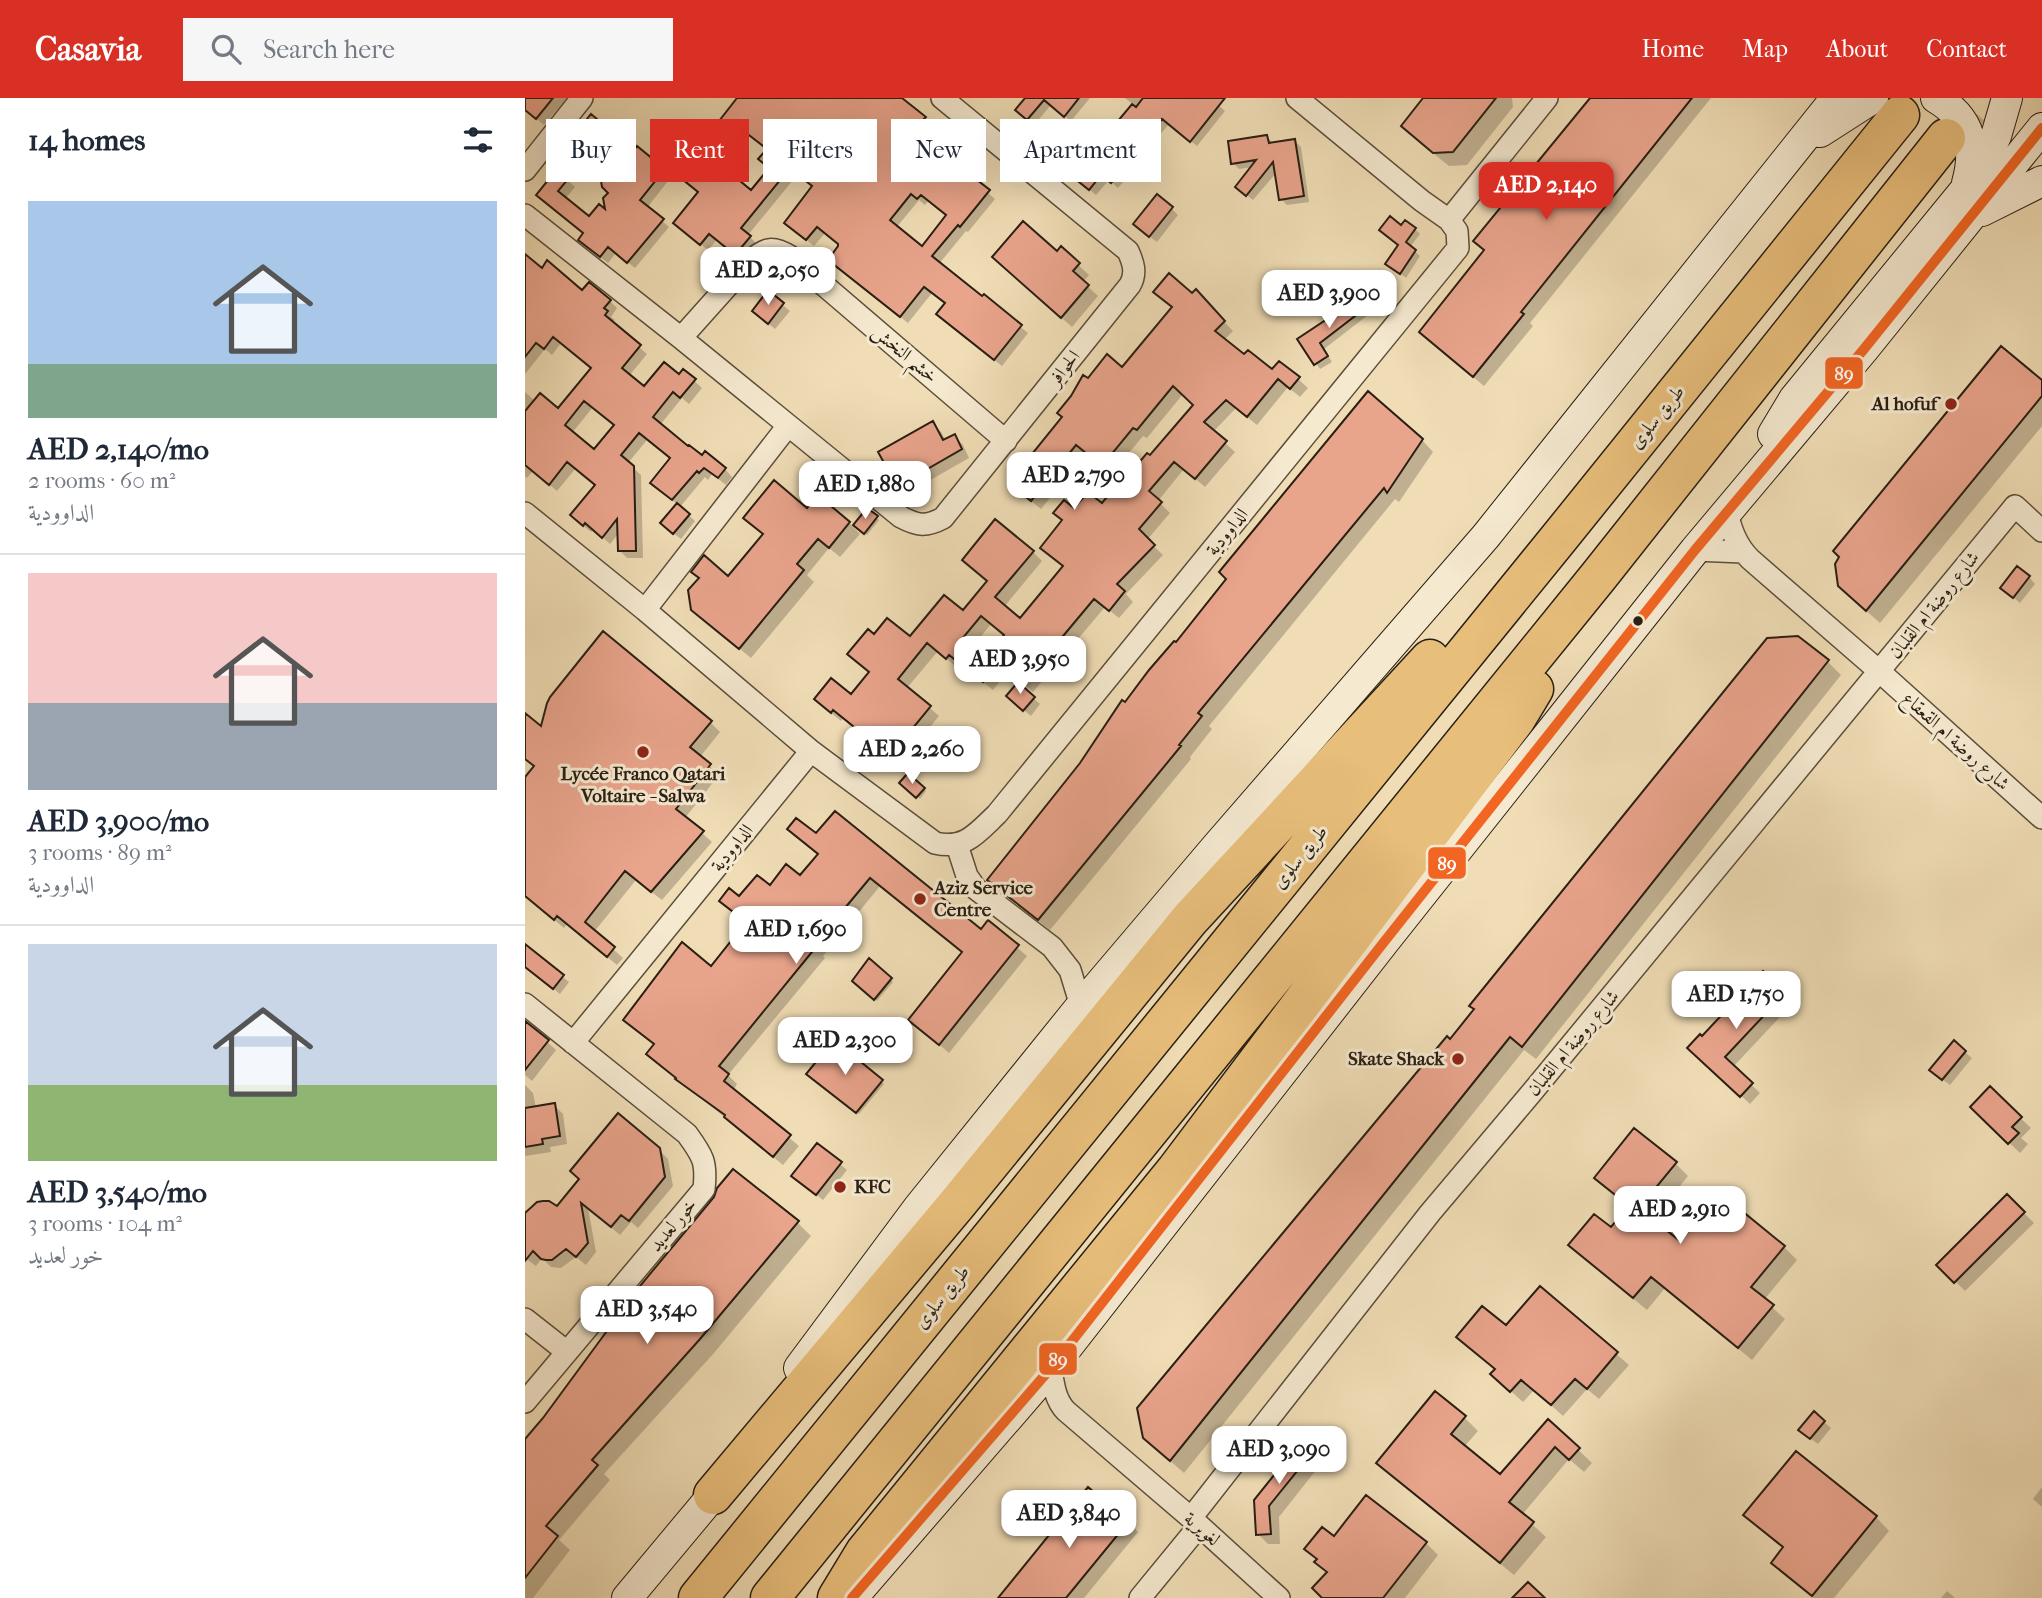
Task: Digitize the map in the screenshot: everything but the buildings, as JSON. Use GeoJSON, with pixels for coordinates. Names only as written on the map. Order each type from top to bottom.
{"type":"FeatureCollection","features":[{"type":"Feature","properties":{"kind":"highway","name":"طريق سلوى"},"geometry":{"type":"LineString","coordinates":[[698,1598],[1559,538],[1886,106]]}},
{"type":"Feature","properties":{"kind":"highway"},"geometry":{"type":"LineString","coordinates":[[770,1598],[1598,577],[1946,138]]}},
{"type":"Feature","properties":{"kind":"highway"},"geometry":{"type":"LineString","coordinates":[[713,1495],[949,1215],[1190,919],[1435,654],[1559,538]]}},
{"type":"Feature","properties":{"kind":"highway"},"geometry":{"type":"LineString","coordinates":[[837,1598],[865,1552],[1176,1170],[1516,719],[1598,577]]}},
{"type":"Feature","properties":{"kind":"main road"},"geometry":{"type":"LineString","coordinates":[[627,1598],[713,1495],[814,1346],[918,1208],[1109,972],[1486,536],[1836,98]]}},
{"type":"Feature","properties":{"kind":"main road"},"geometry":{"type":"LineString","coordinates":[[1936,98],[1945,103],[1961,120],[1971,142],[1967,204]]}},
{"type":"Feature","properties":{"kind":"main road"},"geometry":{"type":"LineString","coordinates":[[1967,204],[1996,136],[2007,98]]}},
{"type":"Feature","properties":{"kind":"main road"},"geometry":{"type":"LineString","coordinates":[[1795,149],[1886,106]]}},
{"type":"Feature","properties":{"kind":"main road"},"geometry":{"type":"LineString","coordinates":[[852,1598],[1051,1368],[1368,962],[1747,487],[1763,452],[1794,399],[1967,204],[2042,128]]}},
{"type":"Feature","properties":{"kind":"main road"},"geometry":{"type":"LineString","coordinates":[[1967,204],[2042,181]]}},
{"type":"Feature","properties":{"kind":"street"},"geometry":{"type":"LineString","coordinates":[[525,170],[582,98]]}},
{"type":"Feature","properties":{"kind":"street","name":"الحوافر"},"geometry":{"type":"LineString","coordinates":[[525,215],[901,517],[915,524],[931,524],[943,518],[1130,285],[1134,264],[1128,251],[942,98]]}},
{"type":"Feature","properties":{"kind":"street"},"geometry":{"type":"LineString","coordinates":[[1297,98],[1449,220],[1547,98]]}},
{"type":"Feature","properties":{"kind":"street","name":"الداوودية"},"geometry":{"type":"LineString","coordinates":[[957,845],[974,837],[997,814],[1458,248],[1457,231],[1449,220]]}},
{"type":"Feature","properties":{"kind":"street","name":"خشم النخش"},"geometry":{"type":"LineString","coordinates":[[681,338],[749,262],[762,251],[778,249],[1006,440]]}},
{"type":"Feature","properties":{"kind":"street"},"geometry":{"type":"LineString","coordinates":[[645,610],[787,427]]}},
{"type":"Feature","properties":{"kind":"street","name":"شارع روضة ام القلبان"},"geometry":{"type":"LineString","coordinates":[[1140,1598],[1430,1213],[2014,506],[2042,531]]}},
{"type":"Feature","properties":{"kind":"street","name":"شارع روضة ام القعقاع"},"geometry":{"type":"LineString","coordinates":[[1727,509],[1732,532],[1743,552],[2042,818]]}},
{"type":"Feature","properties":{"kind":"street"},"geometry":{"type":"LineString","coordinates":[[525,513],[645,610],[811,751],[935,843],[957,845],[967,876],[976,889],[1052,947],[1070,970],[1081,1006]]}},
{"type":"Feature","properties":{"kind":"street"},"geometry":{"type":"LineString","coordinates":[[1695,550],[1743,552]]}},
{"type":"Feature","properties":{"kind":"street","name":"الداوودية"},"geometry":{"type":"LineString","coordinates":[[573,1042],[811,751]]}},
{"type":"Feature","properties":{"kind":"street"},"geometry":{"type":"LineString","coordinates":[[1070,970],[1109,972]]}},
{"type":"Feature","properties":{"kind":"street","name":"خور لعديد"},"geometry":{"type":"LineString","coordinates":[[525,1004],[687,1134],[700,1152],[706,1169],[703,1189],[525,1402]]}},
{"type":"Feature","properties":{"kind":"street"},"geometry":{"type":"LineString","coordinates":[[525,1319],[567,1352]]}},
{"type":"Feature","properties":{"kind":"street"},"geometry":{"type":"LineString","coordinates":[[1016,1410],[1061,1406],[1054,1388],[1051,1368]]}},
{"type":"Feature","properties":{"kind":"street","name":"لغويرية"},"geometry":{"type":"LineString","coordinates":[[1061,1406],[1279,1598]]}},
{"type":"Feature","properties":{"kind":"tunnel"},"geometry":{"type":"LineString","coordinates":[[1946,138],[1979,98]]}},
{"type":"Feature","properties":{"kind":"transit line","name":"89"},"geometry":{"type":"LineString","coordinates":[[852,1598],[1051,1368],[1695,550],[1864,349],[2042,128]]}},
{"type":"Feature","properties":{"kind":"place","name":"Al hofuf"},"geometry":{"type":"Point","coordinates":[1951,404]}},
{"type":"Feature","properties":{"kind":"place","name":"Lycée Franco Qatari Voltaire - Salwa"},"geometry":{"type":"Point","coordinates":[643,752]}},
{"type":"Feature","properties":{"kind":"place","name":"Aziz Service Centre"},"geometry":{"type":"Point","coordinates":[920,899]}},
{"type":"Feature","properties":{"kind":"place","name":"Skate Shack"},"geometry":{"type":"Point","coordinates":[1458,1059]}},
{"type":"Feature","properties":{"kind":"place","name":"KFC"},"geometry":{"type":"Point","coordinates":[840,1187]}}]}
